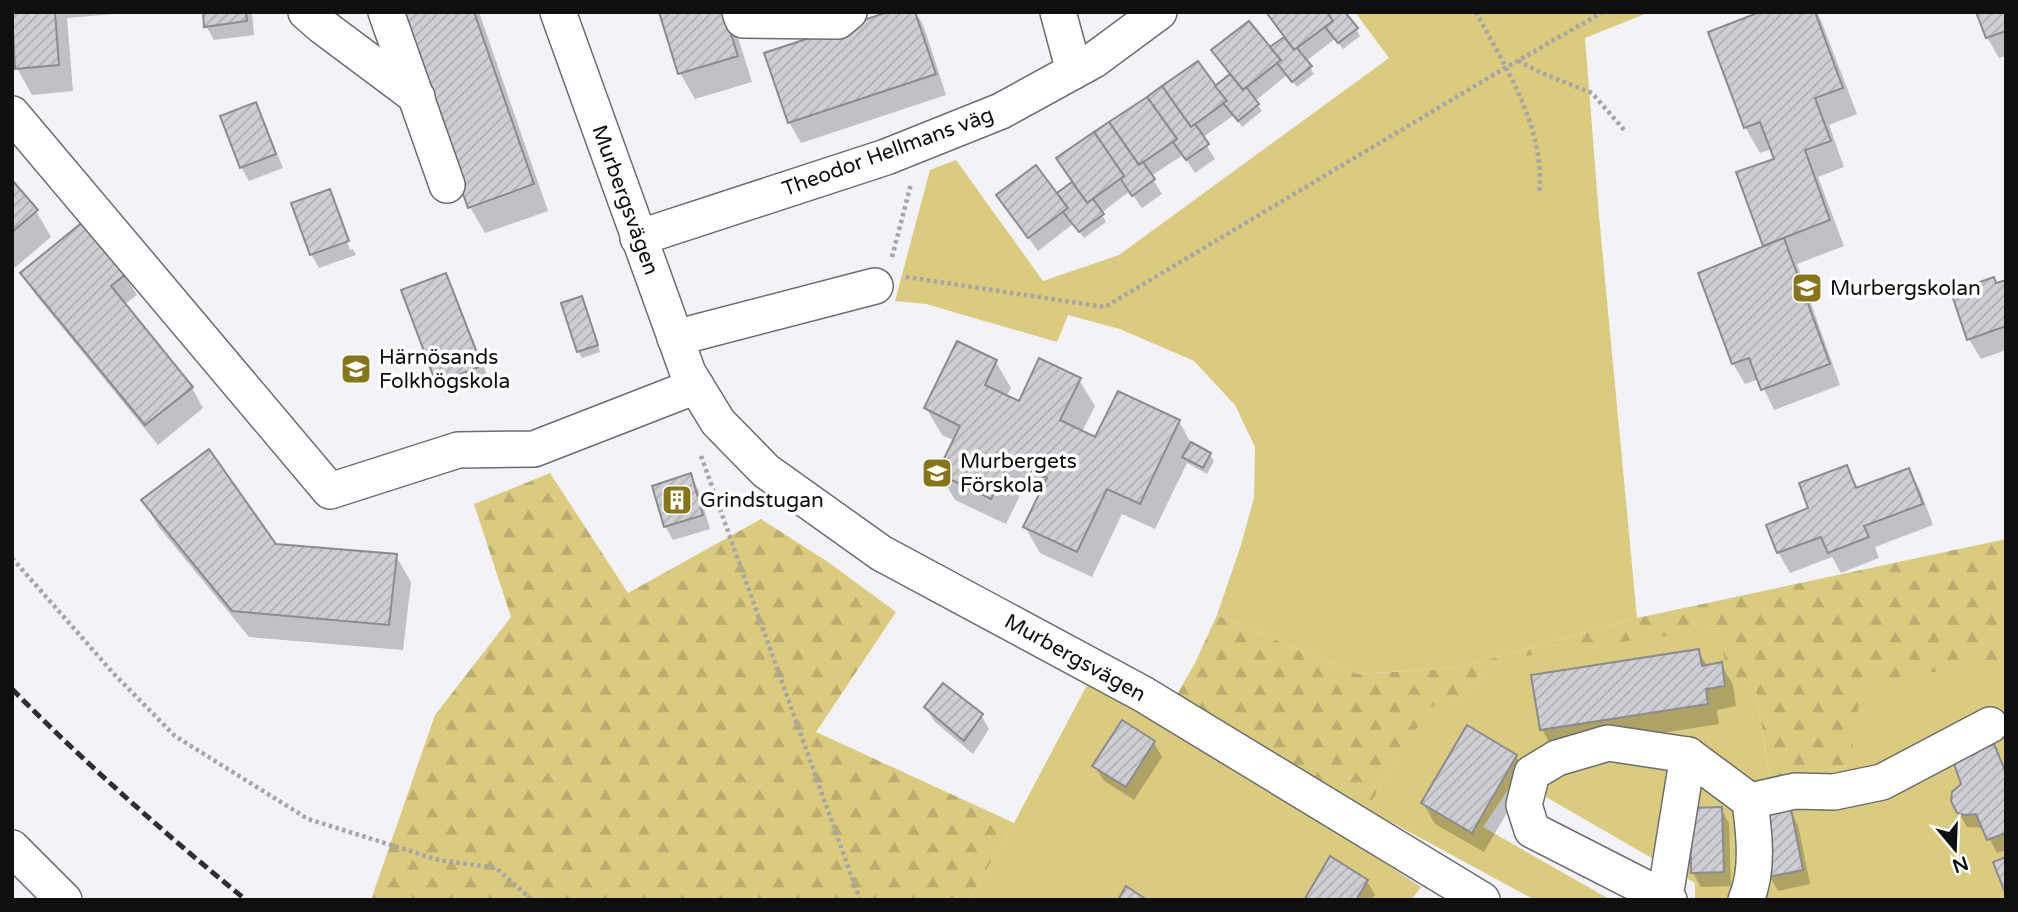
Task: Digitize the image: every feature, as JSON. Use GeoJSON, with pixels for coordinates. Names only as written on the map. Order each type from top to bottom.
{"type":"FeatureCollection","features":[{"type":"Feature","properties":{"kind":"street"},"geometry":{"type":"LineString","coordinates":[[306,12],[417,97]]}},
{"type":"Feature","properties":{"kind":"street"},"geometry":{"type":"LineString","coordinates":[[386,12],[447,185]]}},
{"type":"Feature","properties":{"kind":"street","name":"Murbergsvägen"},"geometry":{"type":"LineString","coordinates":[[558,12],[688,373],[718,422],[765,471],[881,553],[1143,694],[1482,900]]}},
{"type":"Feature","properties":{"kind":"street"},"geometry":{"type":"LineString","coordinates":[[740,12],[743,20],[838,21],[849,12]]}},
{"type":"Feature","properties":{"kind":"street"},"geometry":{"type":"LineString","coordinates":[[1058,12],[1074,71]]}},
{"type":"Feature","properties":{"kind":"street","name":"Theodor Hellmans väg"},"geometry":{"type":"LineString","coordinates":[[638,238],[886,157],[1001,111],[1094,60],[1159,12]]}},
{"type":"Feature","properties":{"kind":"street"},"geometry":{"type":"LineString","coordinates":[[12,114],[330,491],[458,450],[534,449],[696,386]]}},
{"type":"Feature","properties":{"kind":"street"},"geometry":{"type":"LineString","coordinates":[[675,338],[881,280]]}},
{"type":"Feature","properties":{"kind":"street"},"geometry":{"type":"LineString","coordinates":[[1750,802],[1795,791],[1834,792],[1882,782],[1990,725]]}},
{"type":"Feature","properties":{"kind":"street"},"geometry":{"type":"LineString","coordinates":[[1688,755],[1667,898],[1532,830],[1524,805],[1532,773],[1557,758],[1608,743],[1688,755],[1750,802],[1755,835],[1752,888],[1746,900]]}},
{"type":"Feature","properties":{"kind":"street"},"geometry":{"type":"LineString","coordinates":[[12,848],[64,900]]}},
{"type":"Feature","properties":{"kind":"path"},"geometry":{"type":"LineString","coordinates":[[1476,12],[1505,68],[1536,139],[1541,172],[1539,194]]}},
{"type":"Feature","properties":{"kind":"path"},"geometry":{"type":"LineString","coordinates":[[922,143],[881,280],[1105,307],[1603,12]]}},
{"type":"Feature","properties":{"kind":"path"},"geometry":{"type":"LineString","coordinates":[[1518,61],[1591,93],[1626,132]]}},
{"type":"Feature","properties":{"kind":"path"},"geometry":{"type":"LineString","coordinates":[[697,445],[859,900]]}},
{"type":"Feature","properties":{"kind":"path"},"geometry":{"type":"LineString","coordinates":[[12,558],[114,674],[175,736],[308,819],[439,860],[496,867],[532,900]]}},
{"type":"Feature","properties":{"kind":"green space"},"geometry":{"type":"Polygon","coordinates":[[[1355,12],[1650,12],[1585,38],[1637,618],[1457,668],[1358,674],[1217,615],[1254,498],[1255,447],[1235,405],[1194,361],[1120,329],[1068,315],[1057,342],[926,304],[895,301],[930,170],[956,160],[1043,281],[1119,255],[1389,58],[1355,12]]]}},
{"type":"Feature","properties":{"kind":"green space"},"geometry":{"type":"Polygon","coordinates":[[[550,473],[628,593],[761,519],[828,562],[896,612],[816,732],[1014,823],[969,900],[371,900],[435,715],[511,617],[474,504],[550,473]]]}},
{"type":"Feature","properties":{"kind":"green space"},"geometry":{"type":"Polygon","coordinates":[[[2006,539],[2006,663],[1850,766],[1770,777],[1755,686],[1729,688],[1718,628],[1483,672],[1461,695],[1429,709],[1367,809],[1174,700],[1217,615],[1358,674],[1457,668],[1637,618],[2006,539]]]}},
{"type":"Feature","properties":{"kind":"green space"},"geometry":{"type":"Polygon","coordinates":[[[1719,628],[1729,687],[1755,686],[1770,777],[1850,766],[1862,682],[2006,662],[2006,900],[1695,900],[1695,883],[1515,779],[1483,827],[1611,900],[1535,900],[1367,809],[1429,708],[1461,695],[1483,672],[1512,658],[1719,628]]]}},
{"type":"Feature","properties":{"kind":"green space"},"geometry":{"type":"Polygon","coordinates":[[[1094,672],[1421,887],[1411,900],[969,900],[1014,823],[1094,672]]]}},
{"type":"Feature","properties":{"kind":"building"},"geometry":{"type":"Polygon","coordinates":[[[12,12],[55,12],[59,65],[15,69],[12,12]]]}},
{"type":"Feature","properties":{"kind":"building"},"geometry":{"type":"Polygon","coordinates":[[[203,12],[246,12],[247,21],[204,27],[203,12]]]}},
{"type":"Feature","properties":{"kind":"building"},"geometry":{"type":"Polygon","coordinates":[[[400,12],[474,12],[534,184],[468,208],[400,12]]]}},
{"type":"Feature","properties":{"kind":"building"},"geometry":{"type":"Polygon","coordinates":[[[659,12],[724,12],[738,56],[678,74],[659,12]]]}},
{"type":"Feature","properties":{"kind":"building"},"geometry":{"type":"Polygon","coordinates":[[[888,12],[915,12],[936,74],[788,123],[764,53],[888,12]]]}},
{"type":"Feature","properties":{"kind":"building"},"geometry":{"type":"Polygon","coordinates":[[[1266,12],[1327,12],[1333,21],[1294,50],[1266,12]]]}},
{"type":"Feature","properties":{"kind":"building"},"geometry":{"type":"Polygon","coordinates":[[[1327,12],[1345,12],[1358,28],[1338,43],[1325,27],[1333,21],[1327,12]]]}},
{"type":"Feature","properties":{"kind":"building"},"geometry":{"type":"Polygon","coordinates":[[[1760,12],[1815,12],[1843,88],[1815,98],[1831,141],[1805,150],[1830,220],[1763,246],[1736,172],[1774,159],[1760,122],[1744,128],[1708,32],[1760,12]]]}},
{"type":"Feature","properties":{"kind":"building"},"geometry":{"type":"Polygon","coordinates":[[[1976,12],[2006,12],[2006,31],[1986,38],[1976,12]]]}},
{"type":"Feature","properties":{"kind":"building"},"geometry":{"type":"Polygon","coordinates":[[[1249,21],[1281,60],[1243,90],[1211,50],[1249,21]]]}},
{"type":"Feature","properties":{"kind":"building"},"geometry":{"type":"Polygon","coordinates":[[[1284,37],[1312,66],[1292,82],[1277,63],[1281,60],[1270,47],[1284,37]]]}},
{"type":"Feature","properties":{"kind":"building"},"geometry":{"type":"Polygon","coordinates":[[[1198,61],[1227,101],[1191,127],[1162,86],[1198,61]]]}},
{"type":"Feature","properties":{"kind":"building"},"geometry":{"type":"Polygon","coordinates":[[[1230,74],[1243,90],[1246,87],[1259,104],[1238,121],[1223,103],[1227,101],[1215,86],[1230,74]]]}},
{"type":"Feature","properties":{"kind":"building"},"geometry":{"type":"Polygon","coordinates":[[[1162,86],[1191,127],[1195,124],[1209,144],[1186,160],[1173,142],[1177,139],[1147,97],[1162,86]]]}},
{"type":"Feature","properties":{"kind":"building"},"geometry":{"type":"Polygon","coordinates":[[[1147,97],[1177,139],[1139,165],[1109,122],[1147,97]]]}},
{"type":"Feature","properties":{"kind":"building"},"geometry":{"type":"Polygon","coordinates":[[[256,102],[276,154],[240,168],[220,116],[256,102]]]}},
{"type":"Feature","properties":{"kind":"building"},"geometry":{"type":"Polygon","coordinates":[[[1109,122],[1139,165],[1143,162],[1155,179],[1132,196],[1120,178],[1124,176],[1094,132],[1109,122]]]}},
{"type":"Feature","properties":{"kind":"building"},"geometry":{"type":"Polygon","coordinates":[[[1094,132],[1124,176],[1087,203],[1056,158],[1094,132]]]}},
{"type":"Feature","properties":{"kind":"building"},"geometry":{"type":"Polygon","coordinates":[[[1036,165],[1068,208],[1028,238],[996,195],[1036,165]]]}},
{"type":"Feature","properties":{"kind":"building"},"geometry":{"type":"Polygon","coordinates":[[[12,180],[38,210],[12,232],[12,180]]]}},
{"type":"Feature","properties":{"kind":"building"},"geometry":{"type":"Polygon","coordinates":[[[1072,182],[1087,203],[1093,199],[1104,214],[1079,232],[1063,212],[1068,208],[1057,193],[1072,182]]]}},
{"type":"Feature","properties":{"kind":"building"},"geometry":{"type":"Polygon","coordinates":[[[330,189],[349,241],[310,255],[291,203],[330,189]]]}},
{"type":"Feature","properties":{"kind":"building"},"geometry":{"type":"Polygon","coordinates":[[[84,221],[126,274],[111,286],[193,387],[145,425],[20,273],[84,221]]]}},
{"type":"Feature","properties":{"kind":"building"},"geometry":{"type":"Polygon","coordinates":[[[1784,238],[1830,364],[1761,390],[1749,358],[1732,364],[1698,273],[1784,238]]]}},
{"type":"Feature","properties":{"kind":"building"},"geometry":{"type":"Polygon","coordinates":[[[446,273],[482,366],[436,383],[401,290],[446,273]]]}},
{"type":"Feature","properties":{"kind":"building"},"geometry":{"type":"Polygon","coordinates":[[[1994,277],[1996,283],[2006,280],[2006,326],[1967,340],[1951,292],[1994,277]]]}},
{"type":"Feature","properties":{"kind":"building"},"geometry":{"type":"Polygon","coordinates":[[[582,296],[598,345],[577,352],[561,303],[582,296]]]}},
{"type":"Feature","properties":{"kind":"building"},"geometry":{"type":"Polygon","coordinates":[[[957,341],[997,360],[985,385],[1019,401],[1039,358],[1081,378],[1060,420],[1095,437],[1118,391],[1180,420],[1140,504],[1107,489],[1077,552],[1023,527],[1047,478],[1010,460],[991,499],[937,473],[960,426],[924,408],[957,341]]]}},
{"type":"Feature","properties":{"kind":"building"},"geometry":{"type":"Polygon","coordinates":[[[1191,442],[1211,453],[1203,468],[1182,457],[1191,442]]]}},
{"type":"Feature","properties":{"kind":"building"},"geometry":{"type":"Polygon","coordinates":[[[209,449],[276,544],[397,554],[389,625],[232,611],[141,500],[209,449]]]}},
{"type":"Feature","properties":{"kind":"building"},"geometry":{"type":"Polygon","coordinates":[[[1847,465],[1856,488],[1909,468],[1923,504],[1864,526],[1869,537],[1828,553],[1821,537],[1777,553],[1766,525],[1808,508],[1799,483],[1847,465]]]}},
{"type":"Feature","properties":{"kind":"building","name":"Grindstugan"},"geometry":{"type":"Polygon","coordinates":[[[691,473],[703,515],[664,527],[652,486],[691,473]]]}},
{"type":"Feature","properties":{"kind":"building"},"geometry":{"type":"Polygon","coordinates":[[[1699,649],[1702,666],[1722,662],[1725,686],[1706,689],[1708,704],[1540,730],[1531,675],[1699,649]]]}},
{"type":"Feature","properties":{"kind":"building"},"geometry":{"type":"Polygon","coordinates":[[[943,683],[983,714],[964,741],[924,707],[943,683]]]}},
{"type":"Feature","properties":{"kind":"building"},"geometry":{"type":"Polygon","coordinates":[[[1122,720],[1155,741],[1126,787],[1092,766],[1122,720]]]}},
{"type":"Feature","properties":{"kind":"building"},"geometry":{"type":"Polygon","coordinates":[[[1467,725],[1517,755],[1472,833],[1421,803],[1467,725]]]}},
{"type":"Feature","properties":{"kind":"building"},"geometry":{"type":"Polygon","coordinates":[[[1994,744],[2006,773],[2006,833],[1987,840],[1976,814],[1957,813],[1951,801],[1952,792],[1961,784],[1953,761],[1994,744]]]}},
{"type":"Feature","properties":{"kind":"building"},"geometry":{"type":"Polygon","coordinates":[[[1722,807],[1724,872],[1691,873],[1690,808],[1722,807]]]}},
{"type":"Feature","properties":{"kind":"building"},"geometry":{"type":"Polygon","coordinates":[[[1791,809],[1803,870],[1768,877],[1756,816],[1791,809]]]}},
{"type":"Feature","properties":{"kind":"building"},"geometry":{"type":"Polygon","coordinates":[[[1330,856],[1368,880],[1356,900],[1304,900],[1330,856]]]}},
{"type":"Feature","properties":{"kind":"building"},"geometry":{"type":"Polygon","coordinates":[[[2006,857],[2006,895],[1993,862],[2006,857]]]}},
{"type":"Feature","properties":{"kind":"building"},"geometry":{"type":"Polygon","coordinates":[[[1126,886],[1147,900],[1118,900],[1126,886]]]}},
{"type":"Feature","properties":{"kind":"railway"},"geometry":{"type":"LineString","coordinates":[[12,689],[126,798],[246,900]]}},
{"type":"Feature","properties":{"kind":"place","name":"Murbergskolan"},"geometry":{"type":"Point","coordinates":[1807,288]}},
{"type":"Feature","properties":{"kind":"place","name":"Härnösands Folkhögskola"},"geometry":{"type":"Point","coordinates":[356,369]}},
{"type":"Feature","properties":{"kind":"place","name":"Murbergets Förskola"},"geometry":{"type":"Point","coordinates":[937,473]}},
{"type":"Feature","properties":{"kind":"place","name":"Grindstugan"},"geometry":{"type":"Point","coordinates":[677,500]}}]}
